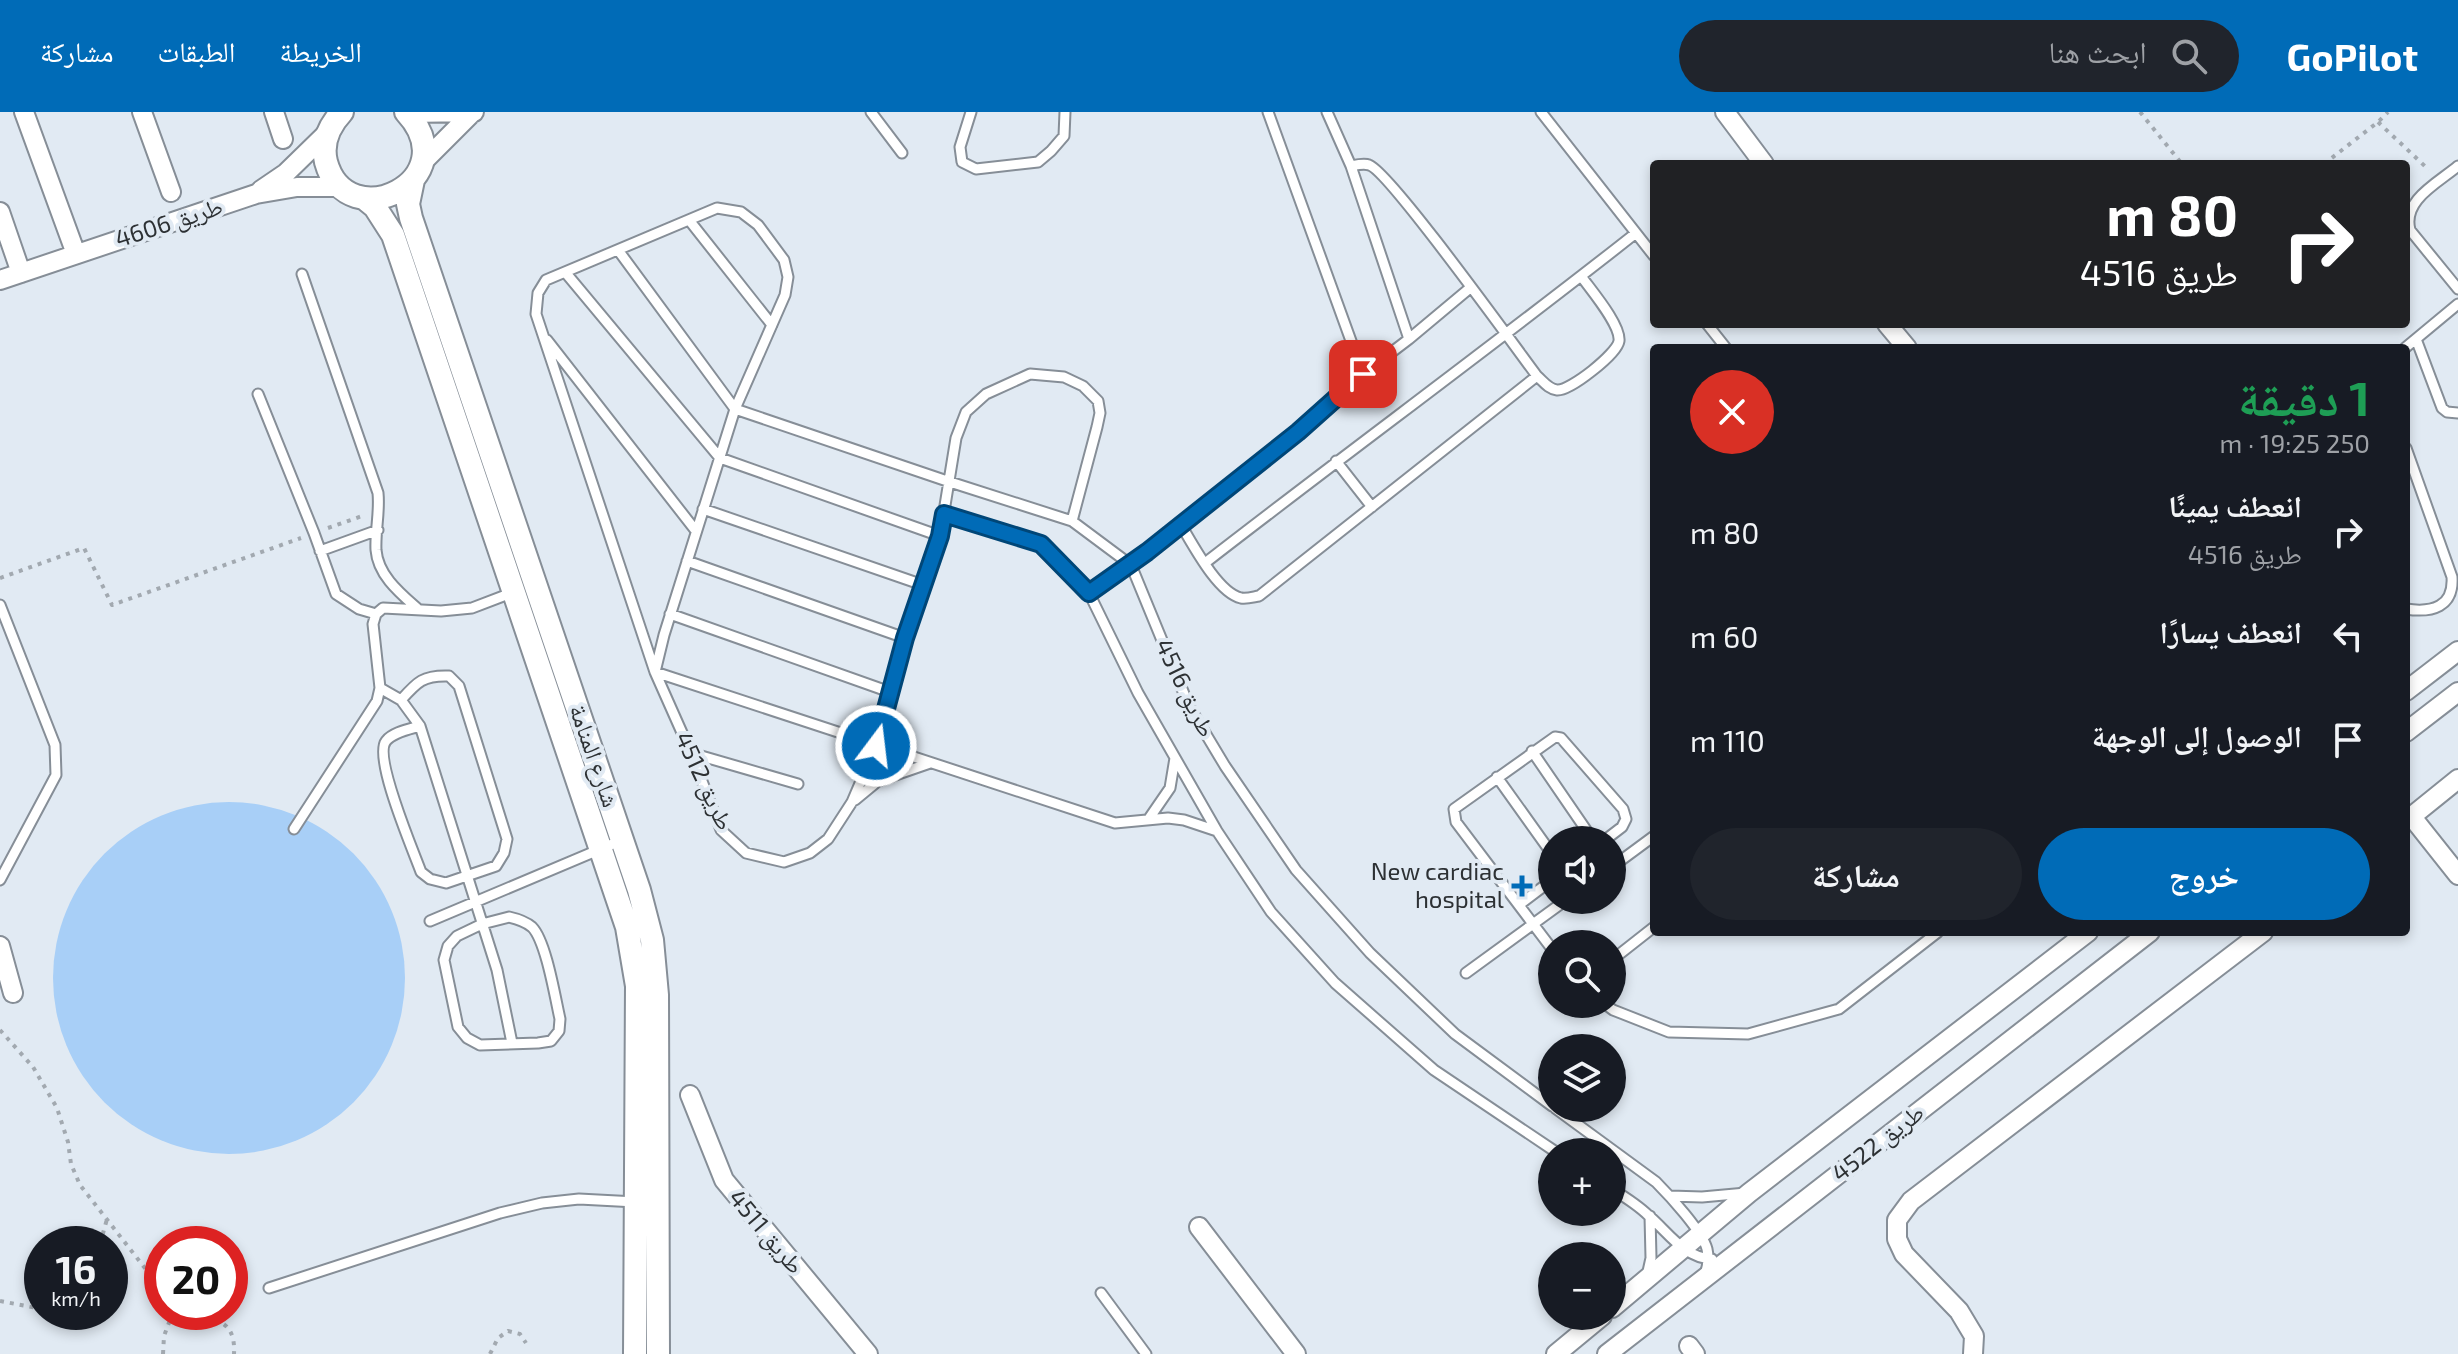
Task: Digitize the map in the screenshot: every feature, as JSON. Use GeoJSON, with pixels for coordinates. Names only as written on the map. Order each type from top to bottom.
{"type":"FeatureCollection","features":[{"type":"Feature","properties":{"kind":"street"},"geometry":{"type":"LineString","coordinates":[[24,112],[76,254]]}},
{"type":"Feature","properties":{"kind":"street"},"geometry":{"type":"LineString","coordinates":[[142,112],[171,192]]}},
{"type":"Feature","properties":{"kind":"street"},"geometry":{"type":"LineString","coordinates":[[274,112],[283,139]]}},
{"type":"Feature","properties":{"kind":"street"},"geometry":{"type":"LineString","coordinates":[[1725,112],[1761,160]]}},
{"type":"Feature","properties":{"kind":"street"},"geometry":{"type":"LineString","coordinates":[[407,113],[472,113]]}},
{"type":"Feature","properties":{"kind":"street","name":"شارع المنامة"},"geometry":{"type":"LineString","coordinates":[[407,113],[419,128],[423,145],[408,204],[411,218],[639,890],[652,940],[657,995],[647,1203],[635,1354]]}},
{"type":"Feature","properties":{"kind":"street"},"geometry":{"type":"LineString","coordinates":[[334,120],[324,149],[332,176],[342,187],[364,198],[382,198],[400,192],[472,113]]}},
{"type":"Feature","properties":{"kind":"street"},"geometry":{"type":"LineString","coordinates":[[256,194],[286,173],[334,120]]}},
{"type":"Feature","properties":{"kind":"street","name":"طريق 4606"},"geometry":{"type":"LineString","coordinates":[[0,280],[256,194],[297,187],[342,187]]}},
{"type":"Feature","properties":{"kind":"street","name":"شارع المنامة"},"geometry":{"type":"LineString","coordinates":[[364,198],[375,207],[393,235],[627,927],[637,986],[658,1354]]}},
{"type":"Feature","properties":{"kind":"street"},"geometry":{"type":"LineString","coordinates":[[0,212],[21,273]]}},
{"type":"Feature","properties":{"kind":"street"},"geometry":{"type":"LineString","coordinates":[[1890,328],[1904,344]]}},
{"type":"Feature","properties":{"kind":"street"},"geometry":{"type":"LineString","coordinates":[[2410,688],[2458,651]]}},
{"type":"Feature","properties":{"kind":"street"},"geometry":{"type":"LineString","coordinates":[[2410,729],[2458,692]]}},
{"type":"Feature","properties":{"kind":"street"},"geometry":{"type":"LineString","coordinates":[[2410,818],[2457,782]]}},
{"type":"Feature","properties":{"kind":"street"},"geometry":{"type":"LineString","coordinates":[[2410,820],[2458,875]]}},
{"type":"Feature","properties":{"kind":"street","name":"طريق 4522"},"geometry":{"type":"LineString","coordinates":[[1626,1296],[1749,1193],[2083,936]]}},
{"type":"Feature","properties":{"kind":"street","name":"طريق 4522"},"geometry":{"type":"LineString","coordinates":[[1607,1354],[2145,936]]}},
{"type":"Feature","properties":{"kind":"street"},"geometry":{"type":"LineString","coordinates":[[1973,1354],[1974,1336],[1959,1311],[1904,1254],[1897,1239],[1897,1220],[1911,1201],[2258,936]]}},
{"type":"Feature","properties":{"kind":"street"},"geometry":{"type":"LineString","coordinates":[[0,946],[13,993]]}},
{"type":"Feature","properties":{"kind":"street","name":"طريق 4511"},"geometry":{"type":"LineString","coordinates":[[690,1095],[724,1180],[868,1354]]}},
{"type":"Feature","properties":{"kind":"street"},"geometry":{"type":"LineString","coordinates":[[1199,1227],[1296,1354]]}},
{"type":"Feature","properties":{"kind":"street"},"geometry":{"type":"LineString","coordinates":[[1556,1354],[1585,1330]]}},
{"type":"Feature","properties":{"kind":"lane"},"geometry":{"type":"LineString","coordinates":[[871,112],[902,153]]}},
{"type":"Feature","properties":{"kind":"lane"},"geometry":{"type":"LineString","coordinates":[[971,112],[960,147],[962,162],[976,169],[1038,162],[1064,136],[1065,112]]}},
{"type":"Feature","properties":{"kind":"lane"},"geometry":{"type":"LineString","coordinates":[[1268,112],[1363,374]]}},
{"type":"Feature","properties":{"kind":"lane"},"geometry":{"type":"LineString","coordinates":[[1327,112],[1351,166],[1409,339]]}},
{"type":"Feature","properties":{"kind":"lane"},"geometry":{"type":"LineString","coordinates":[[1545,113],[1650,251]]}},
{"type":"Feature","properties":{"kind":"lane"},"geometry":{"type":"LineString","coordinates":[[1351,166],[1369,165],[1381,172],[1537,376],[1549,387],[1560,390],[1615,352],[1619,341],[1618,330],[1581,276]]}},
{"type":"Feature","properties":{"kind":"lane"},"geometry":{"type":"LineString","coordinates":[[2410,214],[2412,206],[2458,166]]}},
{"type":"Feature","properties":{"kind":"lane"},"geometry":{"type":"LineString","coordinates":[[940,536],[720,458],[565,272],[717,208],[741,212],[758,225],[784,260],[788,277],[785,295],[735,409],[720,458],[670,614],[655,672],[1115,823],[1184,820],[1217,831]]}},
{"type":"Feature","properties":{"kind":"lane"},"geometry":{"type":"LineString","coordinates":[[689,220],[772,325]]}},
{"type":"Feature","properties":{"kind":"lane"},"geometry":{"type":"LineString","coordinates":[[2410,230],[2458,289]]}},
{"type":"Feature","properties":{"kind":"lane"},"geometry":{"type":"LineString","coordinates":[[1205,563],[1336,461],[1507,335],[1636,233]]}},
{"type":"Feature","properties":{"kind":"lane"},"geometry":{"type":"LineString","coordinates":[[618,250],[735,409],[1072,521],[1131,565]]}},
{"type":"Feature","properties":{"kind":"lane","name":"طريق 4512"},"geometry":{"type":"LineString","coordinates":[[565,272],[546,280],[538,293],[536,314],[655,672],[721,830],[746,853],[784,862],[810,853],[828,839],[852,802],[876,746],[905,638],[940,536],[950,482]]}},
{"type":"Feature","properties":{"kind":"lane"},"geometry":{"type":"LineString","coordinates":[[302,274],[378,493],[380,510],[376,551],[381,568],[393,587],[419,610]]}},
{"type":"Feature","properties":{"kind":"lane"},"geometry":{"type":"LineString","coordinates":[[1089,593],[1131,565],[1298,432],[1363,374],[1470,288]]}},
{"type":"Feature","properties":{"kind":"lane"},"geometry":{"type":"LineString","coordinates":[[2410,344],[2458,304]]}},
{"type":"Feature","properties":{"kind":"lane"},"geometry":{"type":"LineString","coordinates":[[1710,328],[1723,344]]}},
{"type":"Feature","properties":{"kind":"lane"},"geometry":{"type":"LineString","coordinates":[[543,335],[696,531]]}},
{"type":"Feature","properties":{"kind":"lane"},"geometry":{"type":"LineString","coordinates":[[2416,339],[2442,408],[2453,414],[2458,413]]}},
{"type":"Feature","properties":{"kind":"lane"},"geometry":{"type":"LineString","coordinates":[[950,482],[956,438],[966,412],[986,394],[1030,374],[1064,377],[1083,386],[1098,401],[1100,413],[1072,521]]}},
{"type":"Feature","properties":{"kind":"lane"},"geometry":{"type":"LineString","coordinates":[[1181,525],[1205,563],[1230,594],[1243,599],[1259,596],[1537,376]]}},
{"type":"Feature","properties":{"kind":"lane"},"geometry":{"type":"LineString","coordinates":[[258,394],[336,594],[359,609],[376,614]]}},
{"type":"Feature","properties":{"kind":"lane"},"geometry":{"type":"LineString","coordinates":[[2410,459],[2452,577],[2452,590],[2441,606],[2410,610]]}},
{"type":"Feature","properties":{"kind":"lane"},"geometry":{"type":"LineString","coordinates":[[1336,461],[1372,507]]}},
{"type":"Feature","properties":{"kind":"lane"},"geometry":{"type":"LineString","coordinates":[[703,509],[923,585]]}},
{"type":"Feature","properties":{"kind":"lane","name":"طريق 4516"},"geometry":{"type":"LineString","coordinates":[[944,514],[1041,544],[1089,593],[1138,693],[1175,758],[1217,831],[1271,912],[1335,983],[1434,1070],[1538,1140]]}},
{"type":"Feature","properties":{"kind":"lane"},"geometry":{"type":"LineString","coordinates":[[320,551],[378,530]]}},
{"type":"Feature","properties":{"kind":"lane"},"geometry":{"type":"LineString","coordinates":[[687,561],[905,638]]}},
{"type":"Feature","properties":{"kind":"lane","name":"طريق 4516"},"geometry":{"type":"LineString","coordinates":[[1131,565],[1189,706],[1225,766],[1296,870],[1370,953],[1455,1034],[1538,1096]]}},
{"type":"Feature","properties":{"kind":"lane"},"geometry":{"type":"LineString","coordinates":[[294,829],[377,701],[380,688],[373,624],[376,614],[383,608],[472,608],[514,592]]}},
{"type":"Feature","properties":{"kind":"lane"},"geometry":{"type":"LineString","coordinates":[[0,605],[55,745],[57,760],[56,775],[0,880]]}},
{"type":"Feature","properties":{"kind":"lane"},"geometry":{"type":"LineString","coordinates":[[670,614],[890,692]]}},
{"type":"Feature","properties":{"kind":"lane"},"geometry":{"type":"LineString","coordinates":[[401,700],[418,681],[434,676],[449,676],[459,686],[507,839],[504,853],[496,866],[446,883],[430,879],[421,872],[391,791],[382,752],[386,741],[398,733],[420,726]]}},
{"type":"Feature","properties":{"kind":"lane"},"geometry":{"type":"LineString","coordinates":[[380,688],[401,700],[420,726],[497,970],[512,1043]]}},
{"type":"Feature","properties":{"kind":"lane"},"geometry":{"type":"LineString","coordinates":[[1539,930],[1454,817],[1454,809],[1555,737],[1561,738],[1623,809],[1626,819],[1622,826]]}},
{"type":"Feature","properties":{"kind":"lane"},"geometry":{"type":"LineString","coordinates":[[1532,751],[1583,826]]}},
{"type":"Feature","properties":{"kind":"lane"},"geometry":{"type":"LineString","coordinates":[[691,753],[798,784]]}},
{"type":"Feature","properties":{"kind":"lane"},"geometry":{"type":"LineString","coordinates":[[1148,820],[1170,788],[1175,758]]}},
{"type":"Feature","properties":{"kind":"lane"},"geometry":{"type":"LineString","coordinates":[[852,802],[878,781],[930,763]]}},
{"type":"Feature","properties":{"kind":"lane"},"geometry":{"type":"LineString","coordinates":[[1497,777],[1538,834]]}},
{"type":"Feature","properties":{"kind":"lane"},"geometry":{"type":"LineString","coordinates":[[1626,857],[1650,839]]}},
{"type":"Feature","properties":{"kind":"lane"},"geometry":{"type":"LineString","coordinates":[[430,921],[622,840]]}},
{"type":"Feature","properties":{"kind":"lane"},"geometry":{"type":"LineString","coordinates":[[1519,905],[1538,891]]}},
{"type":"Feature","properties":{"kind":"lane"},"geometry":{"type":"LineString","coordinates":[[1466,973],[1547,914]]}},
{"type":"Feature","properties":{"kind":"lane"},"geometry":{"type":"LineString","coordinates":[[509,917],[522,920],[533,928],[541,941],[560,1019],[559,1031],[551,1041],[480,1045],[467,1038],[458,1027],[444,960],[448,946],[457,936],[482,924],[509,917]]}},
{"type":"Feature","properties":{"kind":"lane"},"geometry":{"type":"LineString","coordinates":[[1626,949],[1650,930]]}},
{"type":"Feature","properties":{"kind":"lane"},"geometry":{"type":"LineString","coordinates":[[1626,1015],[1669,1032],[1748,1034],[1839,1009],[1933,936]]}},
{"type":"Feature","properties":{"kind":"lane","name":"طريق 4516"},"geometry":{"type":"LineString","coordinates":[[1574,1122],[1656,1182],[1670,1196],[1699,1235],[1708,1251],[1709,1260]]}},
{"type":"Feature","properties":{"kind":"lane"},"geometry":{"type":"LineString","coordinates":[[1670,1196],[1749,1193]]}},
{"type":"Feature","properties":{"kind":"lane"},"geometry":{"type":"LineString","coordinates":[[269,1288],[500,1213],[579,1199],[647,1203]]}},
{"type":"Feature","properties":{"kind":"lane"},"geometry":{"type":"LineString","coordinates":[[1626,1199],[1697,1257],[1709,1260],[1738,1253]]}},
{"type":"Feature","properties":{"kind":"lane"},"geometry":{"type":"LineString","coordinates":[[1647,1279],[1651,1258],[1650,1216]]}},
{"type":"Feature","properties":{"kind":"lane"},"geometry":{"type":"LineString","coordinates":[[1698,1285],[1709,1260]]}},
{"type":"Feature","properties":{"kind":"lane"},"geometry":{"type":"LineString","coordinates":[[1101,1293],[1146,1354]]}},
{"type":"Feature","properties":{"kind":"path"},"geometry":{"type":"LineString","coordinates":[[2140,112],[2179,160]]}},
{"type":"Feature","properties":{"kind":"path"},"geometry":{"type":"LineString","coordinates":[[2329,160],[2388,112]]}},
{"type":"Feature","properties":{"kind":"path"},"geometry":{"type":"LineString","coordinates":[[2378,122],[2441,181]]}},
{"type":"Feature","properties":{"kind":"path"},"geometry":{"type":"LineString","coordinates":[[0,578],[84,548],[112,605],[380,510]]}},
{"type":"Feature","properties":{"kind":"path"},"geometry":{"type":"LineString","coordinates":[[0,1030],[33,1067],[46,1087],[57,1108],[75,1174],[87,1195],[144,1266]]}},
{"type":"Feature","properties":{"kind":"path"},"geometry":{"type":"LineString","coordinates":[[105,1226],[107,1218]]}},
{"type":"Feature","properties":{"kind":"path"},"geometry":{"type":"LineString","coordinates":[[0,1301],[24,1306]]}},
{"type":"Feature","properties":{"kind":"path"},"geometry":{"type":"LineString","coordinates":[[163,1354],[166,1330]]}},
{"type":"Feature","properties":{"kind":"path"},"geometry":{"type":"LineString","coordinates":[[228,1330],[233,1336],[234,1354]]}},
{"type":"Feature","properties":{"kind":"path"},"geometry":{"type":"LineString","coordinates":[[490,1354],[498,1338],[508,1331],[520,1334],[526,1343]]}},
{"type":"Feature","properties":{"kind":"shaded area"},"geometry":{"type":"Polygon","coordinates":[[[229,802],[263,806],[296,816],[327,832],[353,854],[375,880],[391,911],[401,944],[405,978],[401,1012],[391,1045],[375,1076],[353,1102],[327,1124],[296,1140],[263,1150],[229,1154],[195,1150],[162,1140],[131,1124],[105,1102],[83,1076],[67,1045],[57,1012],[53,978],[57,944],[67,911],[83,880],[105,854],[131,832],[162,816],[195,806],[229,802]]]}},
{"type":"Feature","properties":{"kind":"place","name":"New cardiac hospital"},"geometry":{"type":"Point","coordinates":[1522,886]}},
{"type":"Feature","properties":{"kind":"route"},"geometry":{"type":"LineString","coordinates":[[876,746],[905,638],[940,536],[944,514],[1041,544],[1089,593],[1131,565],[1298,432],[1363,374]]}}]}
